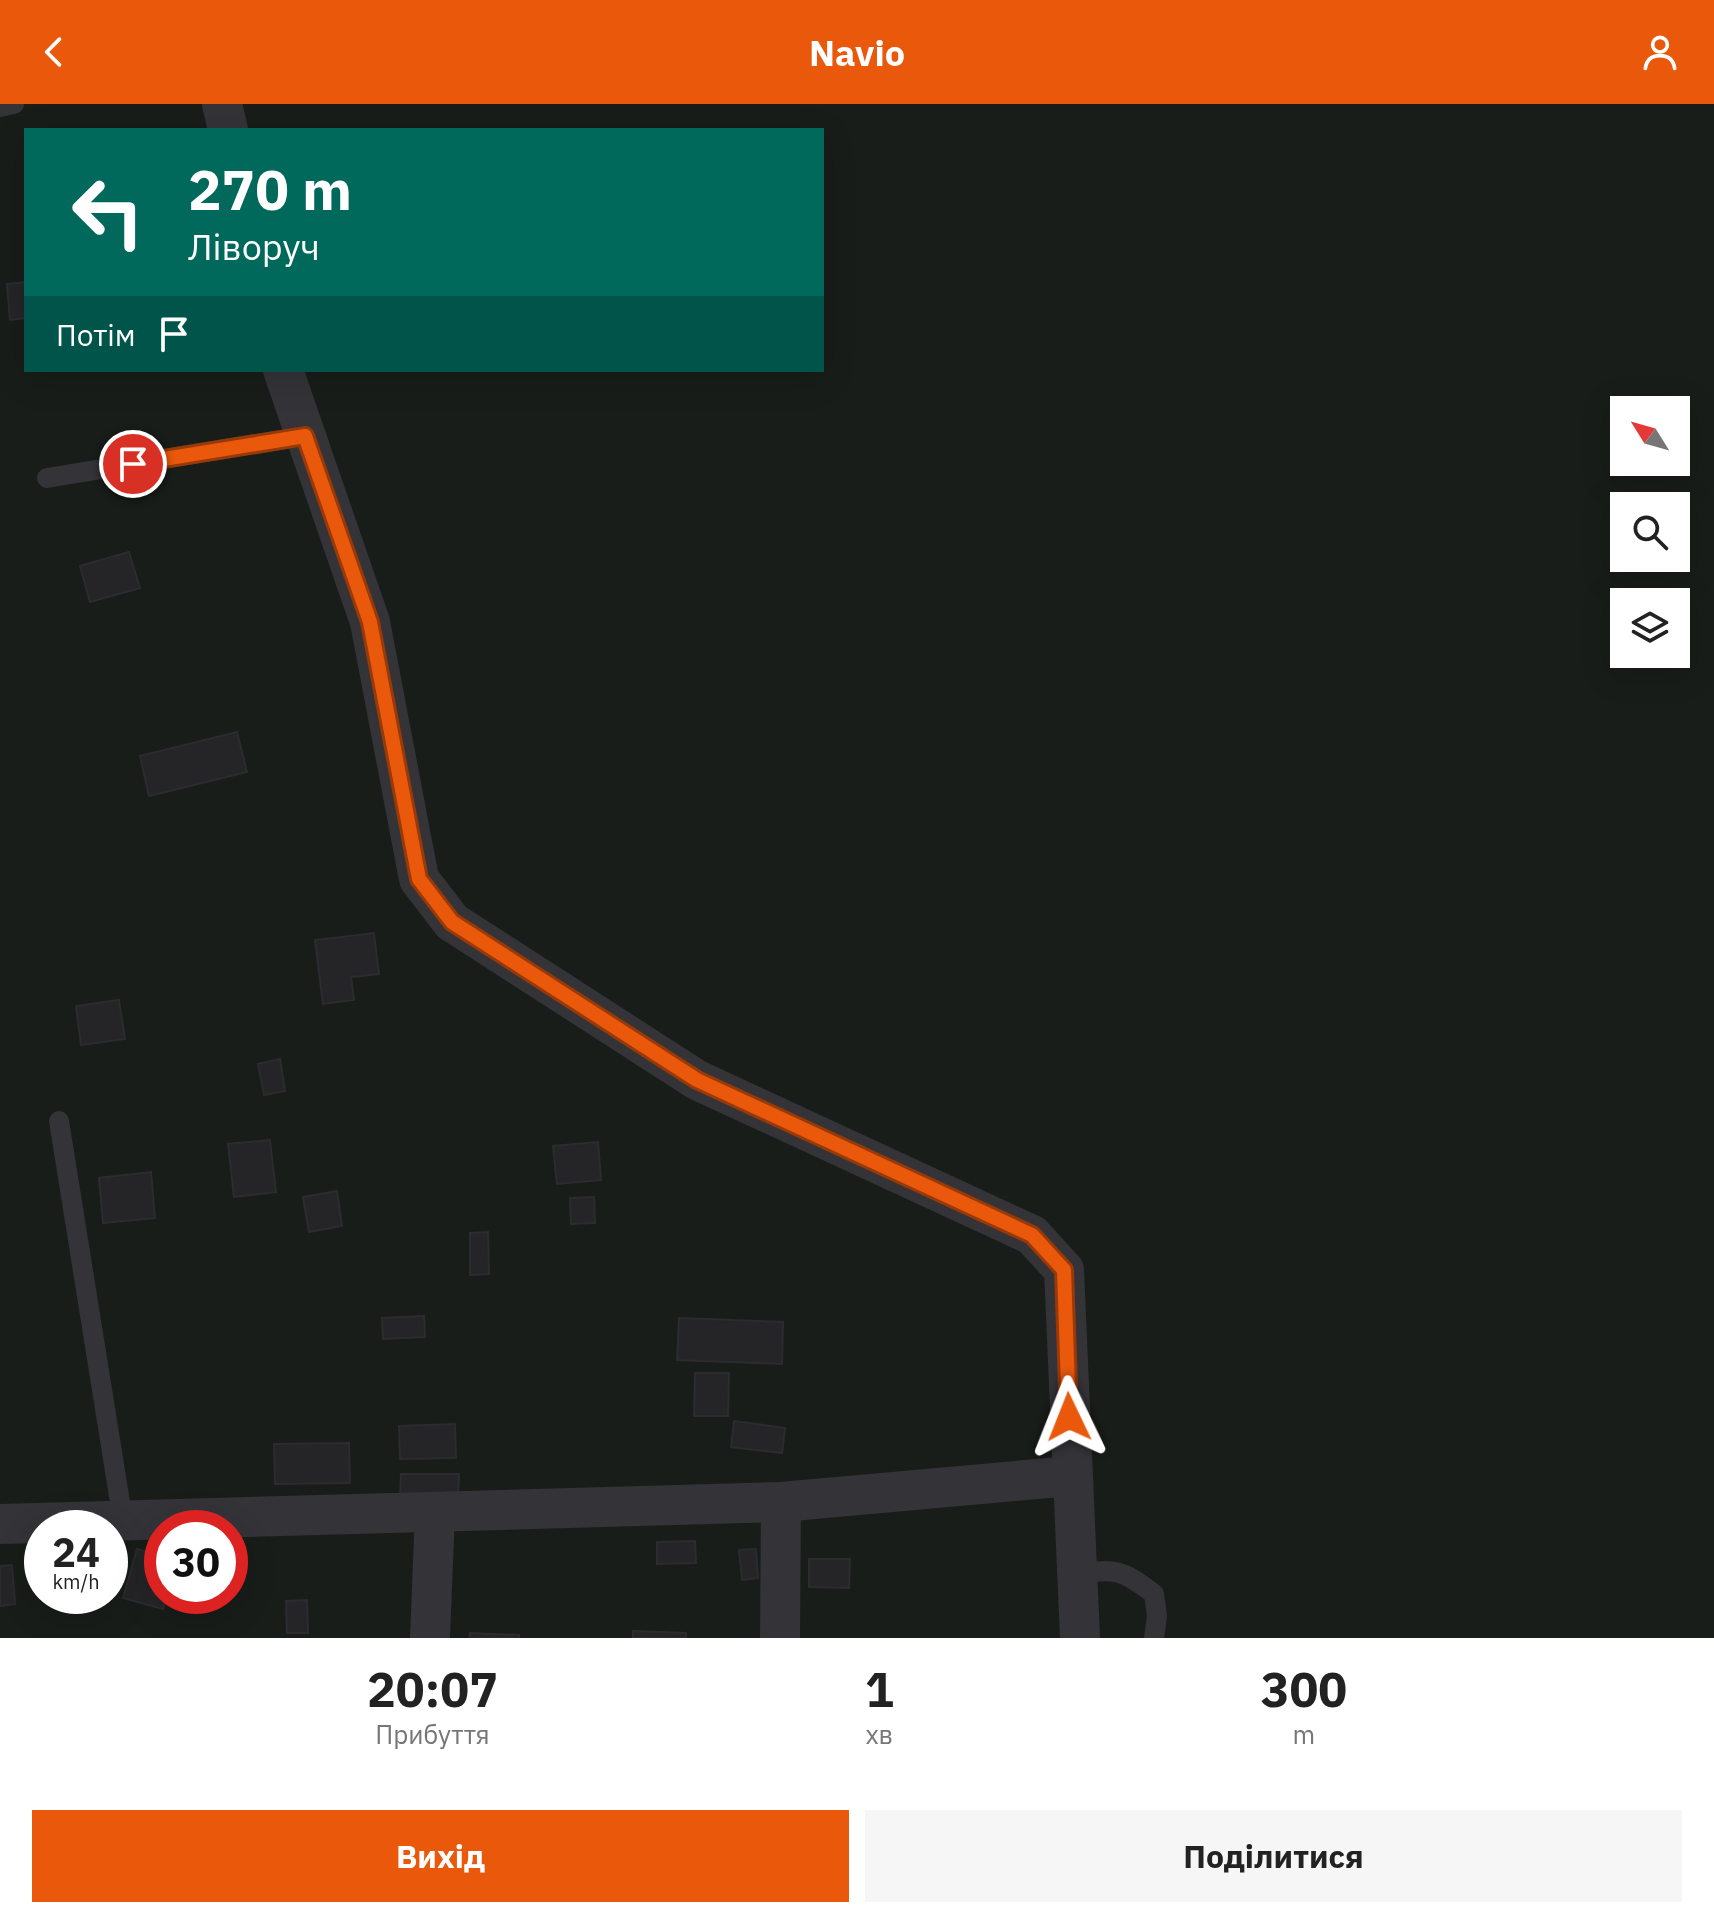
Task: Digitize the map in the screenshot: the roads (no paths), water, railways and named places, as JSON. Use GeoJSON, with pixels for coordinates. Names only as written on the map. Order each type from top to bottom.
{"type":"FeatureCollection","features":[{"type":"Feature","properties":{"kind":"street"},"geometry":{"type":"LineString","coordinates":[[222,104],[228,128]]}},
{"type":"Feature","properties":{"kind":"street"},"geometry":{"type":"LineString","coordinates":[[284,372],[370,622],[419,879],[452,922],[697,1080],[1032,1235],[1064,1270],[1080,1638]]}},
{"type":"Feature","properties":{"kind":"street"},"geometry":{"type":"LineString","coordinates":[[128,1521],[781,1502],[1071,1476]]}},
{"type":"Feature","properties":{"kind":"street"},"geometry":{"type":"LineString","coordinates":[[780,1638],[781,1502]]}},
{"type":"Feature","properties":{"kind":"street"},"geometry":{"type":"LineString","coordinates":[[430,1638],[435,1512]]}},
{"type":"Feature","properties":{"kind":"street"},"geometry":{"type":"LineString","coordinates":[[0,1524],[24,1523]]}},
{"type":"Feature","properties":{"kind":"lane"},"geometry":{"type":"LineString","coordinates":[[0,107],[14,104]]}},
{"type":"Feature","properties":{"kind":"lane"},"geometry":{"type":"LineString","coordinates":[[47,478],[305,436]]}},
{"type":"Feature","properties":{"kind":"lane"},"geometry":{"type":"LineString","coordinates":[[59,1121],[121,1510]]}},
{"type":"Feature","properties":{"kind":"lane"},"geometry":{"type":"LineString","coordinates":[[1076,1575],[1111,1569],[1131,1576],[1154,1594],[1157,1616],[1154,1638]]}}]}
